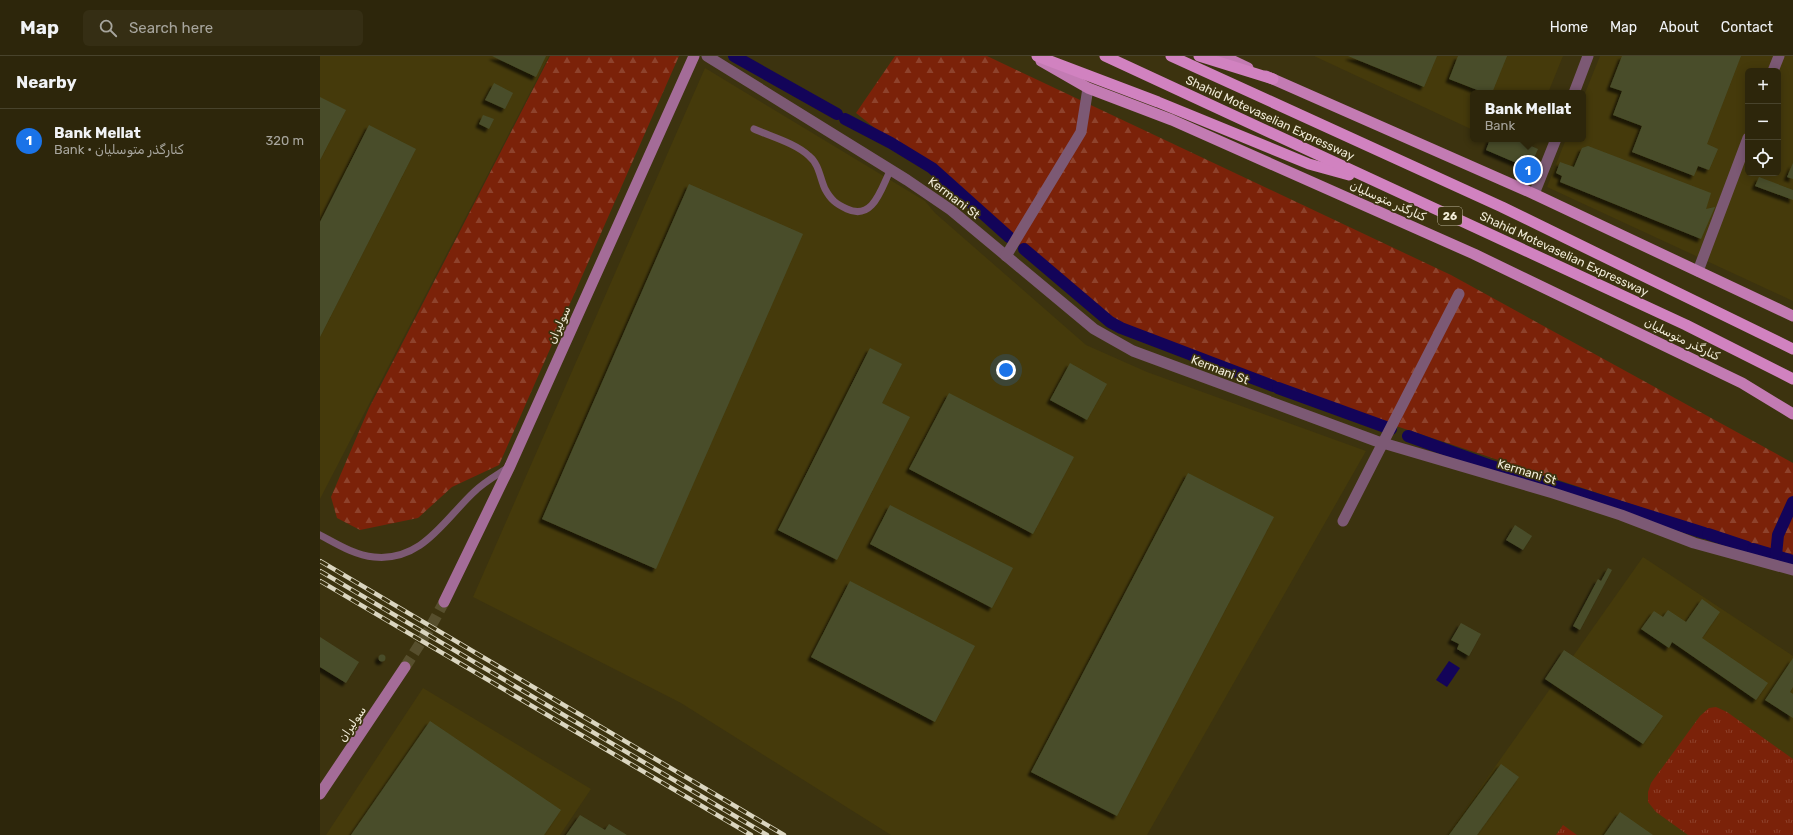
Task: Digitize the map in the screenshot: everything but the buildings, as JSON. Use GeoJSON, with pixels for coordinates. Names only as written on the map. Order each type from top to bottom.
{"type":"FeatureCollection","features":[{"type":"Feature","properties":{"kind":"highway"},"geometry":{"type":"LineString","coordinates":[[1037,56],[1158,102],[1309,164],[1378,182]]}},
{"type":"Feature","properties":{"kind":"highway","name":"Shahid Motevaselian Expressway"},"geometry":{"type":"LineString","coordinates":[[1105,56],[1686,325],[1793,379]]}},
{"type":"Feature","properties":{"kind":"highway","name":"Shahid Motevaselian Expressway"},"geometry":{"type":"LineString","coordinates":[[1172,56],[1502,207],[1793,349]]}},
{"type":"Feature","properties":{"kind":"highway"},"geometry":{"type":"LineString","coordinates":[[1199,56],[1273,79]]}},
{"type":"Feature","properties":{"kind":"main road","name":"سولیران"},"geometry":{"type":"LineString","coordinates":[[444,602],[510,466],[694,56]]}},
{"type":"Feature","properties":{"kind":"main road","name":"کنارگذر متوسلیان"},"geometry":{"type":"LineString","coordinates":[[1032,56],[1088,88],[1180,123],[1474,254],[1742,383],[1793,414]]}},
{"type":"Feature","properties":{"kind":"main road"},"geometry":{"type":"LineString","coordinates":[[1223,56],[1534,194],[1793,316]]}},
{"type":"Feature","properties":{"kind":"main road","name":"سولیران"},"geometry":{"type":"LineString","coordinates":[[320,794],[405,667]]}},
{"type":"Feature","properties":{"kind":"street","name":"Kermani St"},"geometry":{"type":"LineString","coordinates":[[707,56],[951,210],[1094,329],[1133,351],[1383,443],[1621,515],[1694,543],[1793,570]]}},
{"type":"Feature","properties":{"kind":"street"},"geometry":{"type":"LineString","coordinates":[[1575,90],[1588,56]]}},
{"type":"Feature","properties":{"kind":"street"},"geometry":{"type":"LineString","coordinates":[[1775,68],[1779,56]]}},
{"type":"Feature","properties":{"kind":"street"},"geometry":{"type":"LineString","coordinates":[[1006,256],[1081,132],[1088,88]]}},
{"type":"Feature","properties":{"kind":"street"},"geometry":{"type":"LineString","coordinates":[[1698,270],[1747,140]]}},
{"type":"Feature","properties":{"kind":"street"},"geometry":{"type":"LineString","coordinates":[[1534,194],[1555,142]]}},
{"type":"Feature","properties":{"kind":"street"},"geometry":{"type":"LineString","coordinates":[[1343,521],[1459,294]]}},
{"type":"Feature","properties":{"kind":"lane"},"geometry":{"type":"LineString","coordinates":[[754,129],[798,148],[810,157],[818,167],[825,188],[834,203],[850,211],[862,212],[871,208],[890,171]]}},
{"type":"Feature","properties":{"kind":"lane"},"geometry":{"type":"LineString","coordinates":[[320,535],[355,552],[374,557],[397,556],[425,543],[474,492],[510,466]]}},
{"type":"Feature","properties":{"kind":"shaded area"},"geometry":{"type":"Polygon","coordinates":[[[320,56],[549,56],[320,499],[320,56]]]}},
{"type":"Feature","properties":{"kind":"shaded area"},"geometry":{"type":"Polygon","coordinates":[[[1314,56],[1563,56],[1549,90],[1470,90],[1470,129],[1314,56]]]}},
{"type":"Feature","properties":{"kind":"shaded area"},"geometry":{"type":"Polygon","coordinates":[[[1600,56],[1793,56],[1793,301],[1547,187],[1565,142],[1586,142],[1586,91],[1600,56]]]}},
{"type":"Feature","properties":{"kind":"shaded area"},"geometry":{"type":"Polygon","coordinates":[[[705,68],[925,201],[935,213],[1086,345],[1147,372],[1366,451],[1147,835],[891,835],[681,703],[473,597],[705,68]]]}},
{"type":"Feature","properties":{"kind":"shaded area"},"geometry":{"type":"Polygon","coordinates":[[[1643,557],[1793,656],[1793,835],[1447,835],[1643,557]]]}},
{"type":"Feature","properties":{"kind":"shaded area"},"geometry":{"type":"Polygon","coordinates":[[[1449,661],[1460,668],[1447,687],[1436,680],[1449,661]]]}},
{"type":"Feature","properties":{"kind":"shaded area"},"geometry":{"type":"Polygon","coordinates":[[[423,688],[591,789],[560,835],[326,835],[423,688]]]}},
{"type":"Feature","properties":{"kind":"green space"},"geometry":{"type":"Polygon","coordinates":[[[550,56],[679,56],[499,465],[452,487],[418,518],[360,530],[337,518],[331,497],[369,408],[550,56]]]}},
{"type":"Feature","properties":{"kind":"green space"},"geometry":{"type":"Polygon","coordinates":[[[895,56],[987,56],[1451,275],[1793,463],[1793,558],[1396,426],[1120,325],[856,113],[895,56]]]}},
{"type":"Feature","properties":{"kind":"green space"},"geometry":{"type":"Polygon","coordinates":[[[1716,707],[1727,712],[1793,759],[1793,835],[1688,835],[1656,812],[1648,802],[1648,792],[1651,783],[1700,716],[1709,708],[1716,707]]]}},
{"type":"Feature","properties":{"kind":"green space"},"geometry":{"type":"Polygon","coordinates":[[[1563,825],[1577,835],[1556,835],[1563,825]]]}},
{"type":"Feature","properties":{"kind":"waterway"},"geometry":{"type":"LineString","coordinates":[[734,56],[837,114]]}},
{"type":"Feature","properties":{"kind":"waterway"},"geometry":{"type":"LineString","coordinates":[[845,119],[891,143],[932,168],[1009,237]]}},
{"type":"Feature","properties":{"kind":"waterway"},"geometry":{"type":"LineString","coordinates":[[1024,249],[1110,322],[1121,328],[1273,386]]}},
{"type":"Feature","properties":{"kind":"waterway"},"geometry":{"type":"LineString","coordinates":[[1278,388],[1391,429]]}},
{"type":"Feature","properties":{"kind":"waterway"},"geometry":{"type":"LineString","coordinates":[[1408,436],[1488,465],[1704,533]]}},
{"type":"Feature","properties":{"kind":"waterway"},"geometry":{"type":"LineString","coordinates":[[1776,555],[1778,535],[1793,502]]}},
{"type":"Feature","properties":{"kind":"waterway"},"geometry":{"type":"LineString","coordinates":[[1708,534],[1747,547]]}},
{"type":"Feature","properties":{"kind":"waterway"},"geometry":{"type":"LineString","coordinates":[[1753,549],[1793,561]]}},
{"type":"Feature","properties":{"kind":"tunnel"},"geometry":{"type":"LineString","coordinates":[[405,667],[430,628],[444,602]]}},
{"type":"Feature","properties":{"kind":"railway"},"geometry":{"type":"LineString","coordinates":[[320,561],[784,835]]}},
{"type":"Feature","properties":{"kind":"railway"},"geometry":{"type":"LineString","coordinates":[[320,571],[767,835]]}},
{"type":"Feature","properties":{"kind":"railway"},"geometry":{"type":"LineString","coordinates":[[320,581],[751,835]]}},
{"type":"Feature","properties":{"kind":"place","name":"Bank Mellat"},"geometry":{"type":"Point","coordinates":[1528,170]}}]}
